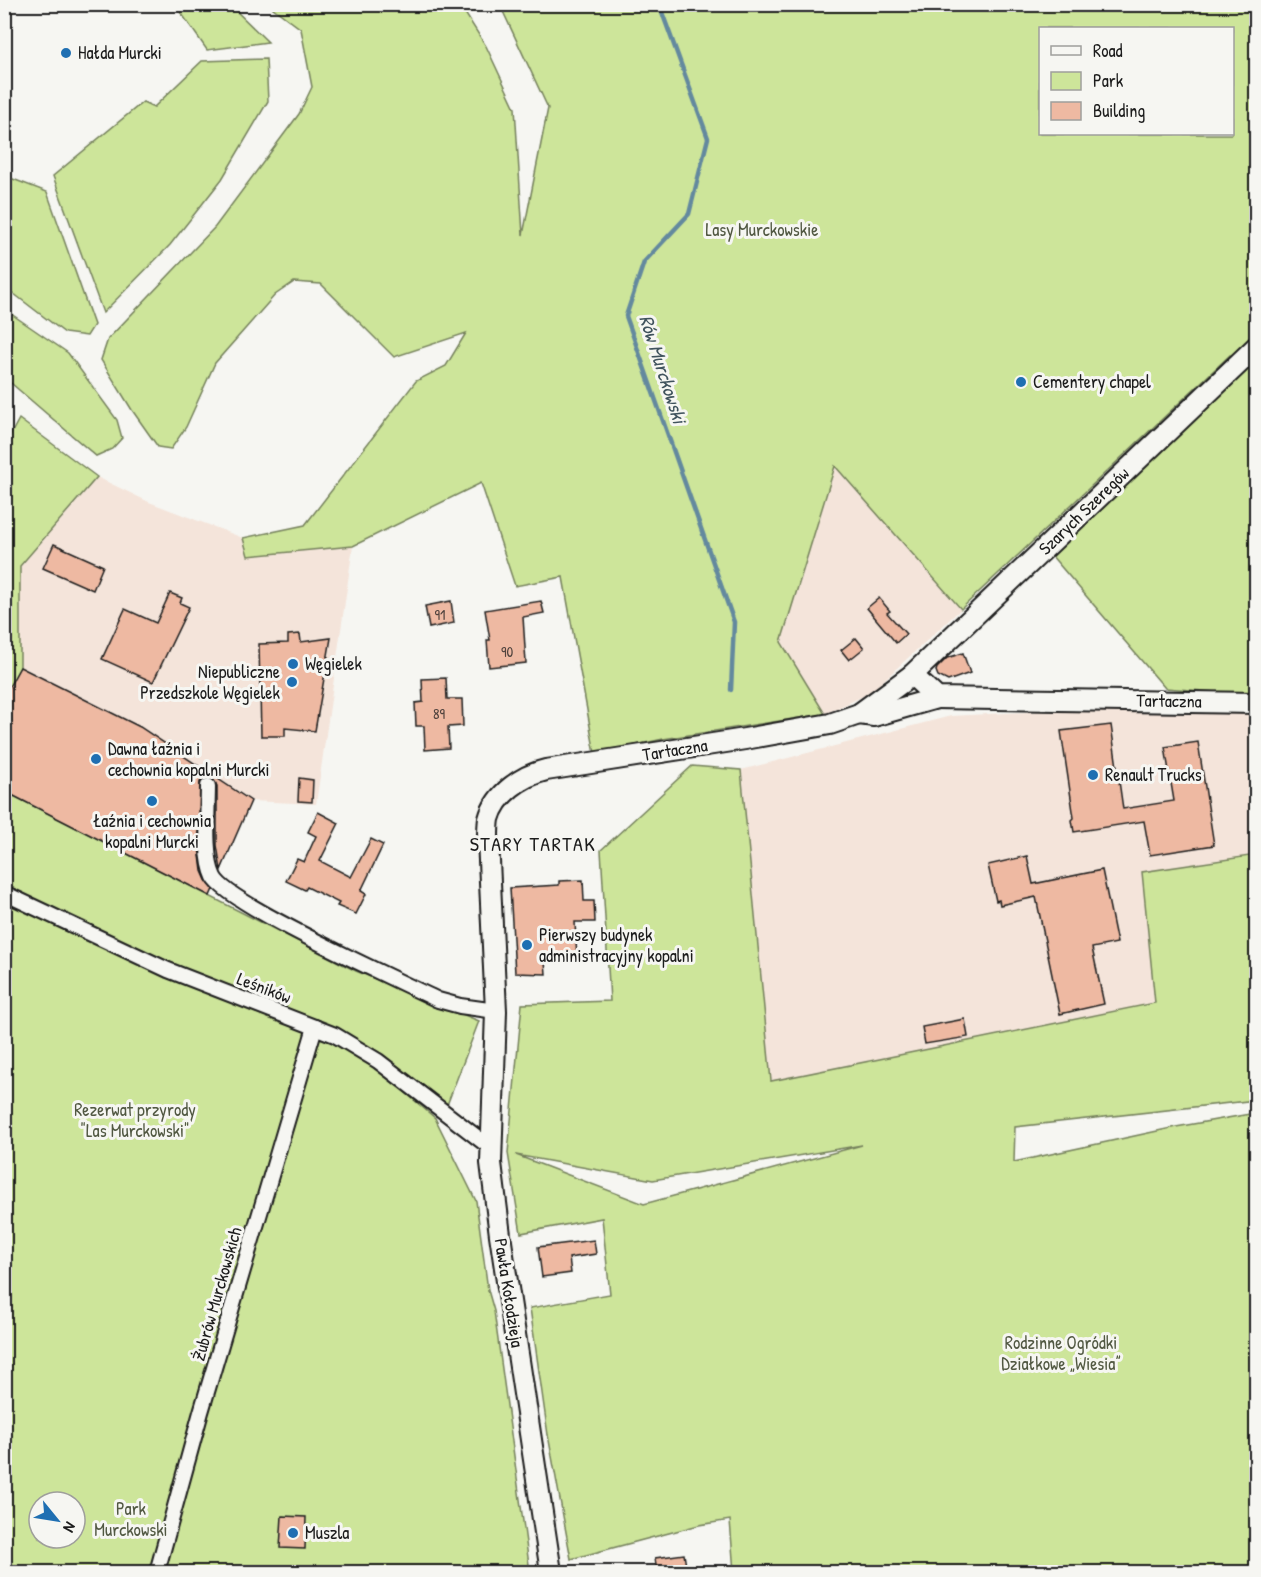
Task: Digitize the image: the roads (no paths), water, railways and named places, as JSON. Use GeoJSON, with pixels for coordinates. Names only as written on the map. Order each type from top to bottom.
{"type":"FeatureCollection","features":[{"type":"Feature","properties":{"kind":"street","name":"Szarych Szeregów"},"geometry":{"type":"LineString","coordinates":[[912,675],[1257,347]]}},
{"type":"Feature","properties":{"kind":"street"},"geometry":{"type":"LineString","coordinates":[[912,675],[937,698]]}},
{"type":"Feature","properties":{"kind":"street","name":"Tartaczna"},"geometry":{"type":"LineString","coordinates":[[498,801],[520,780],[546,770],[830,724],[860,714],[912,675]]}},
{"type":"Feature","properties":{"kind":"street","name":"Tartaczna"},"geometry":{"type":"LineString","coordinates":[[860,714],[874,716],[937,698],[1257,703]]}},
{"type":"Feature","properties":{"kind":"street"},"geometry":{"type":"LineString","coordinates":[[208,786],[208,854],[214,878],[243,902],[438,1000],[496,1011]]}},
{"type":"Feature","properties":{"kind":"street","name":"Pawła Kołodzieja"},"geometry":{"type":"LineString","coordinates":[[498,801],[490,818],[488,839],[496,1011],[491,1148],[494,1199],[551,1572]]}},
{"type":"Feature","properties":{"kind":"street","name":"Leśników"},"geometry":{"type":"LineString","coordinates":[[4,893],[168,970],[335,1035],[378,1061],[491,1148]]}},
{"type":"Feature","properties":{"kind":"street","name":"Żubrów Murckowskich"},"geometry":{"type":"LineString","coordinates":[[157,1572],[201,1412],[315,1027]]}},
{"type":"Feature","properties":{"kind":"waterway","name":"Rów Murckowski"},"geometry":{"type":"LineString","coordinates":[[659,4],[708,138],[689,214],[644,262],[626,316],[734,622],[731,690]]}},
{"type":"Feature","properties":{"kind":"place","name":"Hałda Murcki"},"geometry":{"type":"Point","coordinates":[66,53]}},
{"type":"Feature","properties":{"kind":"place","name":"Cementery chapel"},"geometry":{"type":"Point","coordinates":[1021,382]}},
{"type":"Feature","properties":{"kind":"place","name":"Węgielek"},"geometry":{"type":"Point","coordinates":[293,664]}},
{"type":"Feature","properties":{"kind":"place","name":"Niepubliczne Przedszkole Węgielek"},"geometry":{"type":"Point","coordinates":[292,682]}},
{"type":"Feature","properties":{"kind":"place","name":"Dawna łaźnia i cechownia kopalni Murcki"},"geometry":{"type":"Point","coordinates":[96,759]}},
{"type":"Feature","properties":{"kind":"place","name":"Renault Trucks"},"geometry":{"type":"Point","coordinates":[1093,775]}},
{"type":"Feature","properties":{"kind":"place","name":"Łaźnia i cechownia kopalni Murcki"},"geometry":{"type":"Point","coordinates":[152,801]}},
{"type":"Feature","properties":{"kind":"place","name":"Pierwszy budynek administracyjny kopalni"},"geometry":{"type":"Point","coordinates":[527,945]}},
{"type":"Feature","properties":{"kind":"place","name":"Muszla"},"geometry":{"type":"Point","coordinates":[293,1533]}},
{"type":"Feature","properties":{"kind":"district","name":"STARY TARTAK"},"geometry":{"type":"Point","coordinates":[533,844]}},
{"type":"Feature","properties":{"kind":"park label","name":"Lasy Murckowskie"},"geometry":{"type":"Point","coordinates":[762,230]}},
{"type":"Feature","properties":{"kind":"park label","name":"Rezerwat przyrody \"Las Murckowski\""},"geometry":{"type":"Point","coordinates":[135,1120]}},
{"type":"Feature","properties":{"kind":"park label","name":"Rodzinne Ogródki Działkowe „Wiesia”"},"geometry":{"type":"Point","coordinates":[1061,1353]}},
{"type":"Feature","properties":{"kind":"park label","name":"Park Murckowski"},"geometry":{"type":"Point","coordinates":[131,1519]}}]}
